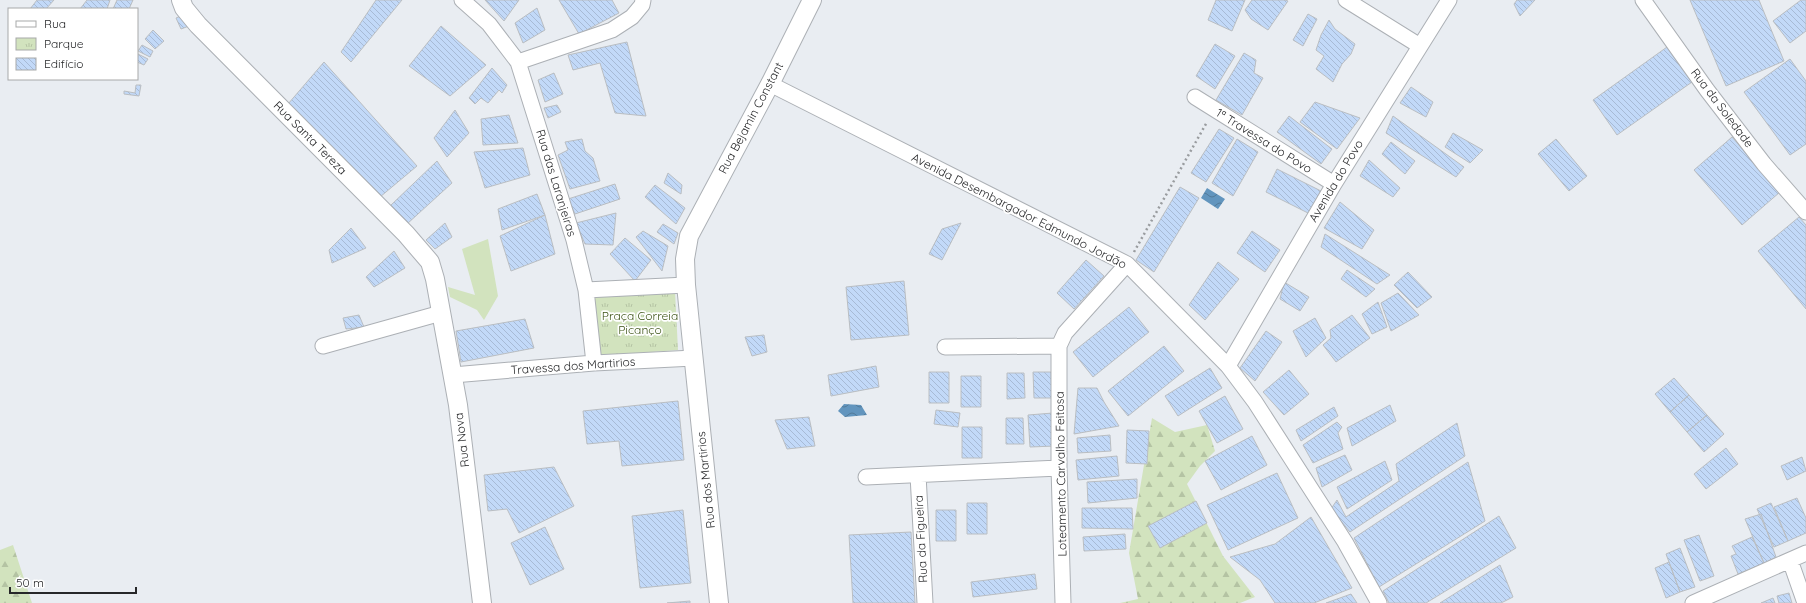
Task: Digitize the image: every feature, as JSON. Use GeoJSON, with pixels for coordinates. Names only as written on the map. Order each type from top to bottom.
{"type":"FeatureCollection","features":[{"type":"Feature","properties":{"kind":"street","name":"Rua Santa Tereza"},"geometry":{"type":"LineString","coordinates":[[181,0],[184,8],[198,25],[419,248],[430,262],[435,279]]}},
{"type":"Feature","properties":{"kind":"street","name":"Rua das Laranjeiras"},"geometry":{"type":"LineString","coordinates":[[462,0],[489,24],[518,62],[574,240],[586,290],[594,363]]}},
{"type":"Feature","properties":{"kind":"street"},"geometry":{"type":"LineString","coordinates":[[518,62],[612,30],[632,18],[642,5],[643,0]]}},
{"type":"Feature","properties":{"kind":"street","name":"Rua Bejamin Constant"},"geometry":{"type":"LineString","coordinates":[[686,285],[685,259],[689,236],[770,84],[812,0]]}},
{"type":"Feature","properties":{"kind":"street"},"geometry":{"type":"LineString","coordinates":[[1346,0],[1420,46]]}},
{"type":"Feature","properties":{"kind":"street","name":"Avenida do Povo"},"geometry":{"type":"LineString","coordinates":[[1228,366],[1334,184],[1449,0]]}},
{"type":"Feature","properties":{"kind":"street","name":"Rua da Soledade"},"geometry":{"type":"LineString","coordinates":[[1645,2],[1707,90],[1764,164],[1806,212]]}},
{"type":"Feature","properties":{"kind":"street","name":"Avenida Desembargador Edmundo Jordão"},"geometry":{"type":"LineString","coordinates":[[770,84],[1127,264],[1228,366],[1255,402],[1345,542],[1378,603]]}},
{"type":"Feature","properties":{"kind":"street","name":"1ª Travessa do Povo"},"geometry":{"type":"LineString","coordinates":[[1195,97],[1334,184]]}},
{"type":"Feature","properties":{"kind":"street","name":"Loteamento Carvalho Feitosa"},"geometry":{"type":"LineString","coordinates":[[1063,603],[1059,468],[1059,346],[1065,333],[1127,264]]}},
{"type":"Feature","properties":{"kind":"street","name":"Rua Nova"},"geometry":{"type":"LineString","coordinates":[[435,279],[453,375],[482,603]]}},
{"type":"Feature","properties":{"kind":"street"},"geometry":{"type":"LineString","coordinates":[[586,290],[686,285]]}},
{"type":"Feature","properties":{"kind":"street","name":"Rua dos Martirios"},"geometry":{"type":"LineString","coordinates":[[686,285],[719,603]]}},
{"type":"Feature","properties":{"kind":"street"},"geometry":{"type":"LineString","coordinates":[[323,346],[441,313]]}},
{"type":"Feature","properties":{"kind":"street"},"geometry":{"type":"LineString","coordinates":[[945,347],[1059,346]]}},
{"type":"Feature","properties":{"kind":"street","name":"Travessa dos Martirios"},"geometry":{"type":"LineString","coordinates":[[453,375],[594,363],[694,358]]}},
{"type":"Feature","properties":{"kind":"street"},"geometry":{"type":"LineString","coordinates":[[866,477],[1059,468]]}},
{"type":"Feature","properties":{"kind":"street","name":"Rua da Figueira"},"geometry":{"type":"LineString","coordinates":[[918,475],[925,603]]}},
{"type":"Feature","properties":{"kind":"street"},"geometry":{"type":"LineString","coordinates":[[1693,603],[1806,553]]}},
{"type":"Feature","properties":{"kind":"street"},"geometry":{"type":"LineString","coordinates":[[1790,560],[1805,603]]}},
{"type":"Feature","properties":{"kind":"path"},"geometry":{"type":"LineString","coordinates":[[1127,264],[1214,109]]}},
{"type":"Feature","properties":{"kind":"green space"},"geometry":{"type":"Polygon","coordinates":[[[488,239],[498,296],[484,320],[477,310],[450,297],[448,287],[475,295],[462,249],[488,239]]]}},
{"type":"Feature","properties":{"kind":"green space","name":"Praça Correia Picanço"},"geometry":{"type":"Polygon","coordinates":[[[675,291],[678,350],[599,356],[594,295],[675,291]]]}},
{"type":"Feature","properties":{"kind":"green space"},"geometry":{"type":"Polygon","coordinates":[[[1152,418],[1175,432],[1207,425],[1215,451],[1200,466],[1187,484],[1223,556],[1255,597],[1240,603],[1120,603],[1138,599],[1129,553],[1152,418]]]}},
{"type":"Feature","properties":{"kind":"green space"},"geometry":{"type":"Polygon","coordinates":[[[13,545],[32,603],[0,603],[0,550],[13,545]]]}},
{"type":"Feature","properties":{"kind":"water"},"geometry":{"type":"Polygon","coordinates":[[[1207,188],[1225,199],[1218,209],[1201,198],[1207,188]]]}},
{"type":"Feature","properties":{"kind":"water"},"geometry":{"type":"Polygon","coordinates":[[[844,404],[861,405],[867,415],[845,417],[838,411],[844,404]]]}},
{"type":"Feature","properties":{"kind":"building"},"geometry":{"type":"Polygon","coordinates":[[[37,0],[54,0],[47,8],[31,8],[37,0]]]}},
{"type":"Feature","properties":{"kind":"building"},"geometry":{"type":"Polygon","coordinates":[[[87,0],[110,0],[107,8],[81,8],[87,0]]]}},
{"type":"Feature","properties":{"kind":"building"},"geometry":{"type":"Polygon","coordinates":[[[117,0],[133,0],[129,8],[113,8],[117,0]]]}},
{"type":"Feature","properties":{"kind":"building"},"geometry":{"type":"Polygon","coordinates":[[[376,0],[402,0],[351,62],[341,52],[376,0]]]}},
{"type":"Feature","properties":{"kind":"building"},"geometry":{"type":"Polygon","coordinates":[[[485,0],[519,0],[504,21],[485,0]]]}},
{"type":"Feature","properties":{"kind":"building"},"geometry":{"type":"Polygon","coordinates":[[[559,0],[612,0],[619,13],[579,34],[559,0]]]}},
{"type":"Feature","properties":{"kind":"building"},"geometry":{"type":"Polygon","coordinates":[[[1216,0],[1245,0],[1232,31],[1208,20],[1216,0]]]}},
{"type":"Feature","properties":{"kind":"building"},"geometry":{"type":"Polygon","coordinates":[[[1252,0],[1288,1],[1268,30],[1251,19],[1245,10],[1252,0]]]}},
{"type":"Feature","properties":{"kind":"building"},"geometry":{"type":"Polygon","coordinates":[[[1517,0],[1535,0],[1520,16],[1514,4],[1517,0]]]}},
{"type":"Feature","properties":{"kind":"building"},"geometry":{"type":"Polygon","coordinates":[[[1690,0],[1759,0],[1784,61],[1726,86],[1690,0]]]}},
{"type":"Feature","properties":{"kind":"building"},"geometry":{"type":"Polygon","coordinates":[[[1801,0],[1806,0],[1806,31],[1790,43],[1773,21],[1801,0]]]}},
{"type":"Feature","properties":{"kind":"building"},"geometry":{"type":"Polygon","coordinates":[[[537,8],[545,30],[523,43],[515,23],[537,8]]]}},
{"type":"Feature","properties":{"kind":"building"},"geometry":{"type":"Polygon","coordinates":[[[1308,14],[1317,19],[1303,46],[1293,40],[1308,14]]]}},
{"type":"Feature","properties":{"kind":"building"},"geometry":{"type":"Polygon","coordinates":[[[183,15],[189,26],[181,29],[176,18],[183,15]]]}},
{"type":"Feature","properties":{"kind":"building"},"geometry":{"type":"Polygon","coordinates":[[[1329,20],[1335,29],[1355,44],[1351,54],[1342,64],[1333,82],[1316,69],[1324,56],[1316,50],[1321,35],[1329,20]]]}},
{"type":"Feature","properties":{"kind":"building"},"geometry":{"type":"Polygon","coordinates":[[[441,26],[486,65],[450,96],[409,66],[441,26]]]}},
{"type":"Feature","properties":{"kind":"building"},"geometry":{"type":"Polygon","coordinates":[[[153,30],[164,41],[155,49],[145,39],[153,30]]]}},
{"type":"Feature","properties":{"kind":"building"},"geometry":{"type":"Polygon","coordinates":[[[627,42],[646,116],[615,113],[600,63],[573,70],[568,55],[627,42]]]}},
{"type":"Feature","properties":{"kind":"building"},"geometry":{"type":"Polygon","coordinates":[[[1215,44],[1235,56],[1215,89],[1196,76],[1215,44]]]}},
{"type":"Feature","properties":{"kind":"building"},"geometry":{"type":"Polygon","coordinates":[[[142,45],[153,51],[150,57],[138,51],[142,45]]]}},
{"type":"Feature","properties":{"kind":"building"},"geometry":{"type":"Polygon","coordinates":[[[1667,47],[1692,82],[1617,135],[1593,100],[1667,47]]]}},
{"type":"Feature","properties":{"kind":"building"},"geometry":{"type":"Polygon","coordinates":[[[1244,53],[1256,60],[1254,73],[1263,78],[1242,115],[1216,100],[1244,53]]]}},
{"type":"Feature","properties":{"kind":"building"},"geometry":{"type":"Polygon","coordinates":[[[138,54],[148,59],[144,65],[138,62],[138,54]]]}},
{"type":"Feature","properties":{"kind":"building"},"geometry":{"type":"Polygon","coordinates":[[[1790,59],[1806,81],[1806,144],[1790,155],[1744,92],[1790,59]]]}},
{"type":"Feature","properties":{"kind":"building"},"geometry":{"type":"Polygon","coordinates":[[[324,62],[417,166],[380,197],[288,104],[324,62]]]}},
{"type":"Feature","properties":{"kind":"building"},"geometry":{"type":"Polygon","coordinates":[[[492,68],[507,85],[502,93],[499,90],[488,103],[481,98],[475,104],[469,98],[492,68]]]}},
{"type":"Feature","properties":{"kind":"building"},"geometry":{"type":"Polygon","coordinates":[[[554,73],[563,94],[545,102],[538,80],[554,73]]]}},
{"type":"Feature","properties":{"kind":"building"},"geometry":{"type":"Polygon","coordinates":[[[136,85],[141,85],[139,96],[124,94],[124,91],[135,93],[136,85]]]}},
{"type":"Feature","properties":{"kind":"building"},"geometry":{"type":"Polygon","coordinates":[[[1411,87],[1433,102],[1426,117],[1400,103],[1411,87]]]}},
{"type":"Feature","properties":{"kind":"building"},"geometry":{"type":"Polygon","coordinates":[[[1315,102],[1360,118],[1337,149],[1300,122],[1315,102]]]}},
{"type":"Feature","properties":{"kind":"building"},"geometry":{"type":"Polygon","coordinates":[[[557,105],[561,112],[548,118],[544,108],[557,105]]]}},
{"type":"Feature","properties":{"kind":"building"},"geometry":{"type":"Polygon","coordinates":[[[455,110],[469,133],[447,157],[434,138],[455,110]]]}},
{"type":"Feature","properties":{"kind":"building"},"geometry":{"type":"Polygon","coordinates":[[[509,115],[518,143],[483,145],[481,119],[509,115]]]}},
{"type":"Feature","properties":{"kind":"building"},"geometry":{"type":"Polygon","coordinates":[[[1289,116],[1332,149],[1321,164],[1277,132],[1289,116]]]}},
{"type":"Feature","properties":{"kind":"building"},"geometry":{"type":"Polygon","coordinates":[[[1393,116],[1464,167],[1456,177],[1386,133],[1393,116]]]}},
{"type":"Feature","properties":{"kind":"building"},"geometry":{"type":"Polygon","coordinates":[[[1219,129],[1234,138],[1206,182],[1191,173],[1219,129]]]}},
{"type":"Feature","properties":{"kind":"building"},"geometry":{"type":"Polygon","coordinates":[[[1453,133],[1483,150],[1470,163],[1445,147],[1453,133]]]}},
{"type":"Feature","properties":{"kind":"building"},"geometry":{"type":"Polygon","coordinates":[[[1732,137],[1780,192],[1742,225],[1694,170],[1732,137]]]}},
{"type":"Feature","properties":{"kind":"building"},"geometry":{"type":"Polygon","coordinates":[[[582,139],[585,151],[593,158],[600,181],[570,189],[558,155],[568,150],[565,142],[582,139]]]}},
{"type":"Feature","properties":{"kind":"building"},"geometry":{"type":"Polygon","coordinates":[[[1237,139],[1258,152],[1233,196],[1212,183],[1237,139]]]}},
{"type":"Feature","properties":{"kind":"building"},"geometry":{"type":"Polygon","coordinates":[[[1556,139],[1587,176],[1569,191],[1538,154],[1556,139]]]}},
{"type":"Feature","properties":{"kind":"building"},"geometry":{"type":"Polygon","coordinates":[[[1391,142],[1415,161],[1405,174],[1382,154],[1391,142]]]}},
{"type":"Feature","properties":{"kind":"building"},"geometry":{"type":"Polygon","coordinates":[[[523,148],[530,175],[485,188],[474,152],[523,148]]]}},
{"type":"Feature","properties":{"kind":"building"},"geometry":{"type":"Polygon","coordinates":[[[1369,160],[1400,188],[1393,197],[1360,176],[1369,160]]]}},
{"type":"Feature","properties":{"kind":"building"},"geometry":{"type":"Polygon","coordinates":[[[437,161],[452,183],[407,224],[390,206],[437,161]]]}},
{"type":"Feature","properties":{"kind":"building"},"geometry":{"type":"Polygon","coordinates":[[[1277,169],[1321,191],[1310,214],[1266,192],[1277,169]]]}},
{"type":"Feature","properties":{"kind":"building"},"geometry":{"type":"Polygon","coordinates":[[[668,173],[682,185],[681,194],[664,183],[668,173]]]}},
{"type":"Feature","properties":{"kind":"building"},"geometry":{"type":"Polygon","coordinates":[[[615,184],[620,199],[575,214],[568,199],[615,184]]]}},
{"type":"Feature","properties":{"kind":"building"},"geometry":{"type":"Polygon","coordinates":[[[655,185],[685,208],[676,224],[645,197],[655,185]]]}},
{"type":"Feature","properties":{"kind":"building"},"geometry":{"type":"Polygon","coordinates":[[[1180,187],[1199,198],[1154,272],[1136,260],[1180,187]]]}},
{"type":"Feature","properties":{"kind":"building"},"geometry":{"type":"Polygon","coordinates":[[[537,194],[545,215],[502,230],[498,209],[537,194]]]}},
{"type":"Feature","properties":{"kind":"building"},"geometry":{"type":"Polygon","coordinates":[[[1340,202],[1374,230],[1362,249],[1324,228],[1340,202]]]}},
{"type":"Feature","properties":{"kind":"building"},"geometry":{"type":"Polygon","coordinates":[[[616,213],[613,245],[585,244],[576,223],[616,213]]]}},
{"type":"Feature","properties":{"kind":"building"},"geometry":{"type":"Polygon","coordinates":[[[545,215],[555,254],[511,271],[500,236],[545,215]]]}},
{"type":"Feature","properties":{"kind":"building"},"geometry":{"type":"Polygon","coordinates":[[[1799,217],[1806,225],[1806,309],[1758,251],[1799,217]]]}},
{"type":"Feature","properties":{"kind":"building"},"geometry":{"type":"Polygon","coordinates":[[[445,223],[452,237],[435,249],[426,240],[445,223]]]}},
{"type":"Feature","properties":{"kind":"building"},"geometry":{"type":"Polygon","coordinates":[[[961,223],[942,260],[929,254],[942,229],[961,223]]]}},
{"type":"Feature","properties":{"kind":"building"},"geometry":{"type":"Polygon","coordinates":[[[663,224],[678,233],[674,244],[657,232],[663,224]]]}},
{"type":"Feature","properties":{"kind":"building"},"geometry":{"type":"Polygon","coordinates":[[[351,228],[366,248],[332,263],[329,250],[351,228]]]}},
{"type":"Feature","properties":{"kind":"building"},"geometry":{"type":"Polygon","coordinates":[[[643,231],[668,246],[662,271],[636,237],[643,231]]]}},
{"type":"Feature","properties":{"kind":"building"},"geometry":{"type":"Polygon","coordinates":[[[1252,231],[1280,250],[1265,272],[1237,253],[1252,231]]]}},
{"type":"Feature","properties":{"kind":"building"},"geometry":{"type":"Polygon","coordinates":[[[1325,234],[1390,275],[1377,284],[1321,247],[1325,234]]]}},
{"type":"Feature","properties":{"kind":"building"},"geometry":{"type":"Polygon","coordinates":[[[625,238],[651,260],[635,281],[610,254],[625,238]]]}},
{"type":"Feature","properties":{"kind":"building"},"geometry":{"type":"Polygon","coordinates":[[[394,251],[405,268],[374,287],[366,277],[394,251]]]}},
{"type":"Feature","properties":{"kind":"building"},"geometry":{"type":"Polygon","coordinates":[[[1086,260],[1104,276],[1074,309],[1057,293],[1086,260]]]}},
{"type":"Feature","properties":{"kind":"building"},"geometry":{"type":"Polygon","coordinates":[[[1218,262],[1239,279],[1205,320],[1189,305],[1218,262]]]}},
{"type":"Feature","properties":{"kind":"building"},"geometry":{"type":"Polygon","coordinates":[[[1347,270],[1375,289],[1366,297],[1341,279],[1347,270]]]}},
{"type":"Feature","properties":{"kind":"building"},"geometry":{"type":"Polygon","coordinates":[[[1408,272],[1432,297],[1417,308],[1394,285],[1408,272]]]}},
{"type":"Feature","properties":{"kind":"building"},"geometry":{"type":"Polygon","coordinates":[[[904,281],[909,335],[851,340],[846,287],[904,281]]]}},
{"type":"Feature","properties":{"kind":"building"},"geometry":{"type":"Polygon","coordinates":[[[1284,282],[1309,297],[1300,311],[1280,299],[1284,282]]]}},
{"type":"Feature","properties":{"kind":"building"},"geometry":{"type":"Polygon","coordinates":[[[1398,293],[1419,315],[1391,331],[1381,303],[1398,293]]]}},
{"type":"Feature","properties":{"kind":"building"},"geometry":{"type":"Polygon","coordinates":[[[1378,302],[1387,327],[1372,334],[1362,314],[1378,302]]]}},
{"type":"Feature","properties":{"kind":"building"},"geometry":{"type":"Polygon","coordinates":[[[1129,307],[1149,332],[1093,377],[1073,352],[1129,307]]]}},
{"type":"Feature","properties":{"kind":"building"},"geometry":{"type":"Polygon","coordinates":[[[359,315],[364,327],[346,329],[343,318],[359,315]]]}},
{"type":"Feature","properties":{"kind":"building"},"geometry":{"type":"Polygon","coordinates":[[[1352,315],[1370,338],[1336,362],[1323,345],[1331,338],[1330,330],[1352,315]]]}},
{"type":"Feature","properties":{"kind":"building"},"geometry":{"type":"Polygon","coordinates":[[[1315,318],[1326,338],[1306,357],[1293,331],[1315,318]]]}},
{"type":"Feature","properties":{"kind":"building"},"geometry":{"type":"Polygon","coordinates":[[[525,319],[534,348],[461,362],[456,331],[525,319]]]}},
{"type":"Feature","properties":{"kind":"building"},"geometry":{"type":"Polygon","coordinates":[[[1266,331],[1282,342],[1255,381],[1240,368],[1266,331]]]}},
{"type":"Feature","properties":{"kind":"building"},"geometry":{"type":"Polygon","coordinates":[[[764,335],[767,352],[752,356],[745,337],[764,335]]]}},
{"type":"Feature","properties":{"kind":"building"},"geometry":{"type":"Polygon","coordinates":[[[1164,346],[1184,371],[1128,416],[1108,391],[1164,346]]]}},
{"type":"Feature","properties":{"kind":"building"},"geometry":{"type":"Polygon","coordinates":[[[876,366],[879,387],[831,396],[828,375],[876,366]]]}},
{"type":"Feature","properties":{"kind":"building"},"geometry":{"type":"Polygon","coordinates":[[[1210,368],[1222,388],[1178,416],[1165,396],[1210,368]]]}},
{"type":"Feature","properties":{"kind":"building"},"geometry":{"type":"Polygon","coordinates":[[[1289,370],[1309,394],[1284,415],[1263,392],[1289,370]]]}},
{"type":"Feature","properties":{"kind":"building"},"geometry":{"type":"Polygon","coordinates":[[[929,372],[949,372],[949,403],[929,403],[929,372]]]}},
{"type":"Feature","properties":{"kind":"building"},"geometry":{"type":"Polygon","coordinates":[[[1033,372],[1051,372],[1052,398],[1034,398],[1033,372]]]}},
{"type":"Feature","properties":{"kind":"building"},"geometry":{"type":"Polygon","coordinates":[[[1007,373],[1024,373],[1025,398],[1007,399],[1007,373]]]}},
{"type":"Feature","properties":{"kind":"building"},"geometry":{"type":"Polygon","coordinates":[[[961,376],[981,376],[981,407],[961,407],[961,376]]]}},
{"type":"Feature","properties":{"kind":"building"},"geometry":{"type":"Polygon","coordinates":[[[1674,378],[1689,395],[1670,412],[1655,394],[1674,378]]]}},
{"type":"Feature","properties":{"kind":"building"},"geometry":{"type":"Polygon","coordinates":[[[1078,388],[1097,388],[1119,426],[1074,434],[1078,388]]]}},
{"type":"Feature","properties":{"kind":"building"},"geometry":{"type":"Polygon","coordinates":[[[1689,395],[1707,415],[1687,432],[1670,412],[1689,395]]]}},
{"type":"Feature","properties":{"kind":"building"},"geometry":{"type":"Polygon","coordinates":[[[1225,396],[1243,429],[1217,443],[1199,411],[1225,396]]]}},
{"type":"Feature","properties":{"kind":"building"},"geometry":{"type":"Polygon","coordinates":[[[678,401],[684,460],[622,466],[619,441],[587,444],[583,411],[678,401]]]}},
{"type":"Feature","properties":{"kind":"building"},"geometry":{"type":"Polygon","coordinates":[[[1390,405],[1396,421],[1352,446],[1347,428],[1390,405]]]}},
{"type":"Feature","properties":{"kind":"building"},"geometry":{"type":"Polygon","coordinates":[[[1334,407],[1338,416],[1301,441],[1296,430],[1334,407]]]}},
{"type":"Feature","properties":{"kind":"building"},"geometry":{"type":"Polygon","coordinates":[[[936,410],[960,413],[958,427],[934,424],[936,410]]]}},
{"type":"Feature","properties":{"kind":"building"},"geometry":{"type":"Polygon","coordinates":[[[1053,413],[1055,446],[1030,447],[1028,415],[1053,413]]]}},
{"type":"Feature","properties":{"kind":"building"},"geometry":{"type":"Polygon","coordinates":[[[1707,415],[1724,434],[1704,452],[1687,432],[1707,415]]]}},
{"type":"Feature","properties":{"kind":"building"},"geometry":{"type":"Polygon","coordinates":[[[809,417],[815,446],[787,449],[775,420],[809,417]]]}},
{"type":"Feature","properties":{"kind":"building"},"geometry":{"type":"Polygon","coordinates":[[[1006,418],[1023,418],[1024,444],[1006,444],[1006,418]]]}},
{"type":"Feature","properties":{"kind":"building"},"geometry":{"type":"Polygon","coordinates":[[[1337,422],[1342,427],[1338,433],[1343,449],[1313,463],[1303,445],[1337,422]]]}},
{"type":"Feature","properties":{"kind":"building"},"geometry":{"type":"Polygon","coordinates":[[[1457,423],[1465,456],[1350,532],[1331,509],[1337,500],[1346,517],[1399,481],[1396,464],[1457,423]]]}},
{"type":"Feature","properties":{"kind":"building"},"geometry":{"type":"Polygon","coordinates":[[[962,427],[982,427],[982,458],[962,458],[962,427]]]}},
{"type":"Feature","properties":{"kind":"building"},"geometry":{"type":"Polygon","coordinates":[[[1127,430],[1149,431],[1147,464],[1126,463],[1127,430]]]}},
{"type":"Feature","properties":{"kind":"building"},"geometry":{"type":"Polygon","coordinates":[[[1110,435],[1111,451],[1078,453],[1077,438],[1110,435]]]}},
{"type":"Feature","properties":{"kind":"building"},"geometry":{"type":"Polygon","coordinates":[[[1252,436],[1267,465],[1221,490],[1205,461],[1252,436]]]}},
{"type":"Feature","properties":{"kind":"building"},"geometry":{"type":"Polygon","coordinates":[[[1726,448],[1738,464],[1706,489],[1694,474],[1726,448]]]}},
{"type":"Feature","properties":{"kind":"building"},"geometry":{"type":"Polygon","coordinates":[[[1345,455],[1352,470],[1322,487],[1316,468],[1345,455]]]}},
{"type":"Feature","properties":{"kind":"building"},"geometry":{"type":"Polygon","coordinates":[[[1117,456],[1119,476],[1078,480],[1076,460],[1117,456]]]}},
{"type":"Feature","properties":{"kind":"building"},"geometry":{"type":"Polygon","coordinates":[[[1802,457],[1806,471],[1787,480],[1781,466],[1802,457]]]}},
{"type":"Feature","properties":{"kind":"building"},"geometry":{"type":"Polygon","coordinates":[[[1385,461],[1392,480],[1347,509],[1337,487],[1385,461]]]}},
{"type":"Feature","properties":{"kind":"building"},"geometry":{"type":"Polygon","coordinates":[[[1468,462],[1485,521],[1379,587],[1354,538],[1468,462]]]}},
{"type":"Feature","properties":{"kind":"building"},"geometry":{"type":"Polygon","coordinates":[[[554,467],[574,506],[519,533],[507,509],[488,511],[484,475],[554,467]]]}},
{"type":"Feature","properties":{"kind":"building"},"geometry":{"type":"Polygon","coordinates":[[[1277,473],[1298,518],[1228,550],[1207,505],[1277,473]]]}},
{"type":"Feature","properties":{"kind":"building"},"geometry":{"type":"Polygon","coordinates":[[[1137,479],[1137,498],[1088,503],[1087,482],[1137,479]]]}},
{"type":"Feature","properties":{"kind":"building"},"geometry":{"type":"Polygon","coordinates":[[[1797,498],[1806,518],[1806,533],[1788,541],[1774,507],[1797,498]]]}},
{"type":"Feature","properties":{"kind":"building"},"geometry":{"type":"Polygon","coordinates":[[[1196,501],[1207,523],[1160,548],[1148,526],[1196,501]]]}},
{"type":"Feature","properties":{"kind":"building"},"geometry":{"type":"Polygon","coordinates":[[[967,503],[987,503],[987,534],[967,534],[967,503]]]}},
{"type":"Feature","properties":{"kind":"building"},"geometry":{"type":"Polygon","coordinates":[[[1771,503],[1788,541],[1774,547],[1757,509],[1771,503]]]}},
{"type":"Feature","properties":{"kind":"building"},"geometry":{"type":"Polygon","coordinates":[[[1082,508],[1132,508],[1133,529],[1082,528],[1082,508]]]}},
{"type":"Feature","properties":{"kind":"building"},"geometry":{"type":"Polygon","coordinates":[[[683,510],[691,583],[640,588],[632,516],[683,510]]]}},
{"type":"Feature","properties":{"kind":"building"},"geometry":{"type":"Polygon","coordinates":[[[936,510],[956,510],[956,541],[936,541],[936,510]]]}},
{"type":"Feature","properties":{"kind":"building"},"geometry":{"type":"Polygon","coordinates":[[[1761,514],[1776,557],[1764,563],[1745,519],[1761,514]]]}},
{"type":"Feature","properties":{"kind":"building"},"geometry":{"type":"Polygon","coordinates":[[[1499,516],[1516,548],[1426,603],[1389,603],[1383,591],[1499,516]]]}},
{"type":"Feature","properties":{"kind":"building"},"geometry":{"type":"Polygon","coordinates":[[[1311,517],[1352,588],[1314,603],[1275,603],[1260,580],[1230,557],[1275,544],[1311,517]]]}},
{"type":"Feature","properties":{"kind":"building"},"geometry":{"type":"Polygon","coordinates":[[[545,527],[564,569],[530,585],[511,543],[545,527]]]}},
{"type":"Feature","properties":{"kind":"building"},"geometry":{"type":"Polygon","coordinates":[[[911,532],[915,603],[853,603],[849,535],[911,532]]]}},
{"type":"Feature","properties":{"kind":"building"},"geometry":{"type":"Polygon","coordinates":[[[1125,534],[1126,549],[1084,551],[1083,537],[1125,534]]]}},
{"type":"Feature","properties":{"kind":"building"},"geometry":{"type":"Polygon","coordinates":[[[1699,535],[1714,576],[1700,581],[1684,540],[1699,535]]]}},
{"type":"Feature","properties":{"kind":"building"},"geometry":{"type":"Polygon","coordinates":[[[1752,537],[1764,563],[1738,574],[1731,556],[1736,554],[1732,546],[1752,537]]]}},
{"type":"Feature","properties":{"kind":"building"},"geometry":{"type":"Polygon","coordinates":[[[1680,548],[1695,587],[1680,592],[1666,554],[1680,548]]]}},
{"type":"Feature","properties":{"kind":"building"},"geometry":{"type":"Polygon","coordinates":[[[1669,562],[1680,592],[1666,598],[1655,568],[1669,562]]]}},
{"type":"Feature","properties":{"kind":"building"},"geometry":{"type":"Polygon","coordinates":[[[1500,565],[1513,597],[1501,603],[1440,603],[1500,565]]]}},
{"type":"Feature","properties":{"kind":"building"},"geometry":{"type":"Polygon","coordinates":[[[1035,574],[1037,589],[973,597],[971,582],[1035,574]]]}},
{"type":"Feature","properties":{"kind":"building"},"geometry":{"type":"Polygon","coordinates":[[[1789,593],[1792,603],[1779,603],[1777,596],[1789,593]]]}},
{"type":"Feature","properties":{"kind":"building"},"geometry":{"type":"Polygon","coordinates":[[[1351,594],[1357,603],[1326,603],[1351,594]]]}},
{"type":"Feature","properties":{"kind":"building"},"geometry":{"type":"Polygon","coordinates":[[[1773,598],[1775,603],[1761,603],[1773,598]]]}},
{"type":"Feature","properties":{"kind":"building"},"geometry":{"type":"Polygon","coordinates":[[[690,601],[690,603],[667,603],[690,601]]]}}]}
